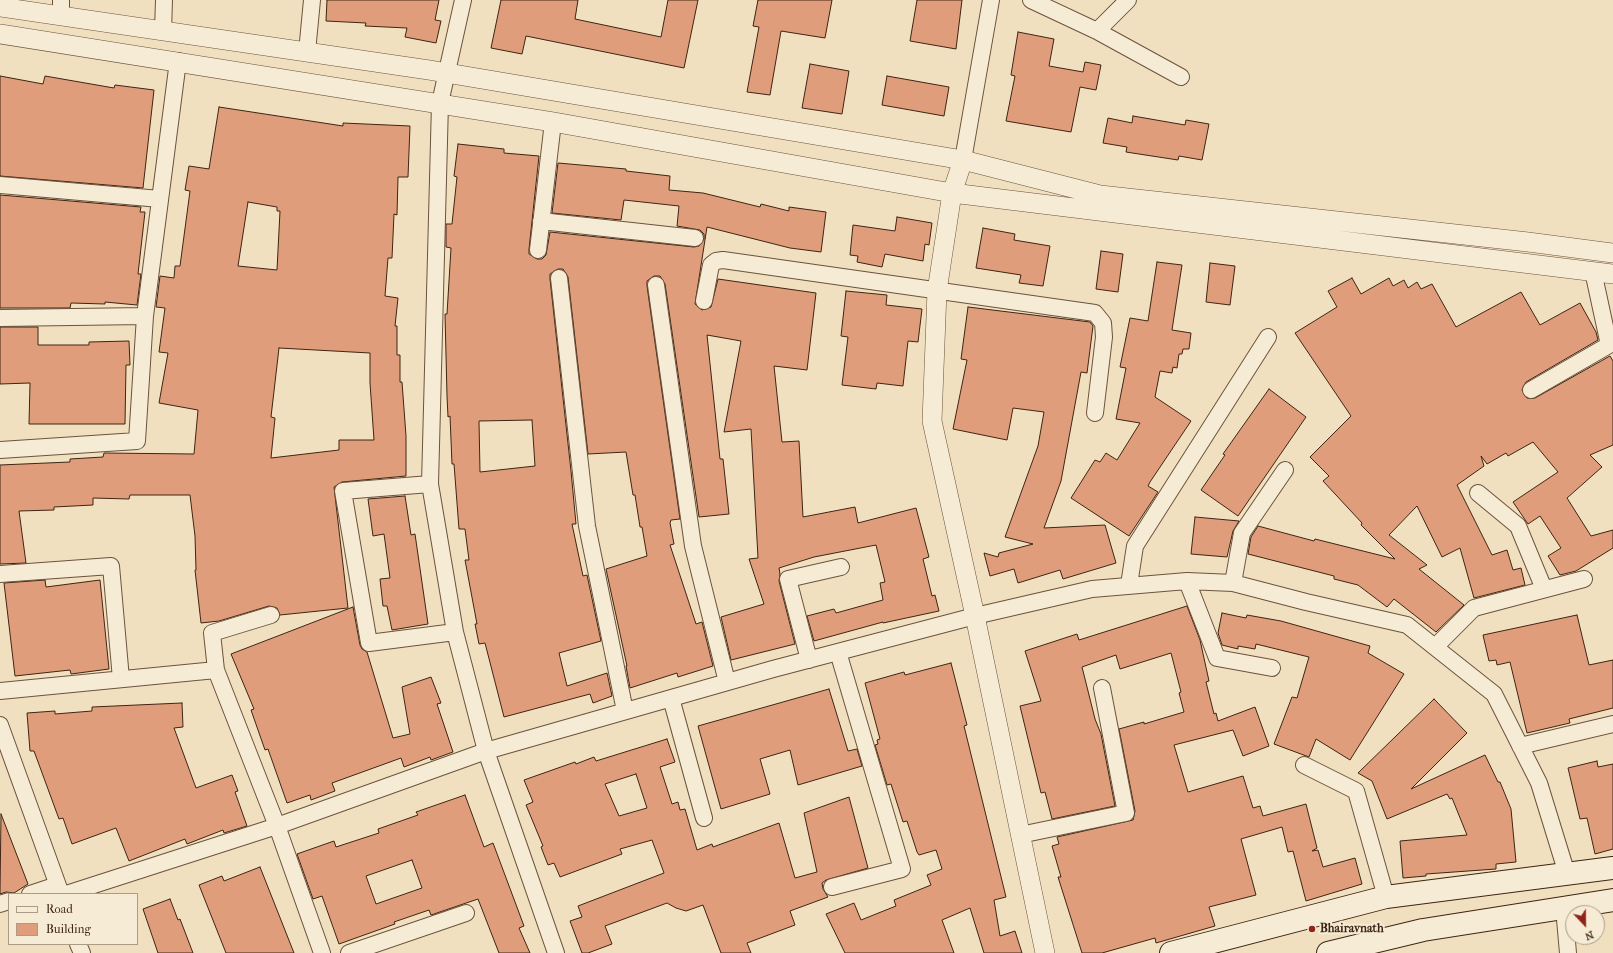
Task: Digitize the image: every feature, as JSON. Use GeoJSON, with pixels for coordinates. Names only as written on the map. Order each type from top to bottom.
{"type":"FeatureCollection","features":[{"type":"Feature","properties":{"kind":"main road"},"geometry":{"type":"LineString","coordinates":[[1171,953],[1386,896],[1613,868]]}},
{"type":"Feature","properties":{"kind":"main road"},"geometry":{"type":"LineString","coordinates":[[1328,953],[1423,930],[1613,900]]}},
{"type":"Feature","properties":{"kind":"street"},"geometry":{"type":"LineString","coordinates":[[163,31],[164,0]]}},
{"type":"Feature","properties":{"kind":"street"},"geometry":{"type":"LineString","coordinates":[[307,52],[312,0]]}},
{"type":"Feature","properties":{"kind":"street"},"geometry":{"type":"LineString","coordinates":[[463,0],[440,103],[430,484],[455,632],[486,751],[556,953]]}},
{"type":"Feature","properties":{"kind":"street"},"geometry":{"type":"LineString","coordinates":[[991,0],[963,160],[952,193],[937,291],[932,421],[975,616],[1045,953]]}},
{"type":"Feature","properties":{"kind":"street"},"geometry":{"type":"LineString","coordinates":[[1031,0],[1097,31],[1181,77]]}},
{"type":"Feature","properties":{"kind":"street"},"geometry":{"type":"LineString","coordinates":[[1097,31],[1128,0]]}},
{"type":"Feature","properties":{"kind":"street"},"geometry":{"type":"LineString","coordinates":[[0,7],[61,8],[163,31],[446,73],[963,160],[1100,195],[1528,242],[1613,253]]}},
{"type":"Feature","properties":{"kind":"street"},"geometry":{"type":"LineString","coordinates":[[0,34],[440,103],[952,193],[1613,274]]}},
{"type":"Feature","properties":{"kind":"street"},"geometry":{"type":"LineString","coordinates":[[0,450],[137,441],[145,316],[178,61]]}},
{"type":"Feature","properties":{"kind":"street"},"geometry":{"type":"LineString","coordinates":[[538,250],[553,122]]}},
{"type":"Feature","properties":{"kind":"street"},"geometry":{"type":"LineString","coordinates":[[0,185],[160,198]]}},
{"type":"Feature","properties":{"kind":"street"},"geometry":{"type":"LineString","coordinates":[[541,221],[695,238]]}},
{"type":"Feature","properties":{"kind":"street"},"geometry":{"type":"LineString","coordinates":[[704,302],[711,265],[716,261],[723,260],[1095,313],[1103,323],[1104,337],[1095,413]]}},
{"type":"Feature","properties":{"kind":"street"},"geometry":{"type":"LineString","coordinates":[[1531,390],[1609,345],[1593,271]]}},
{"type":"Feature","properties":{"kind":"street"},"geometry":{"type":"LineString","coordinates":[[559,278],[587,526],[625,711]]}},
{"type":"Feature","properties":{"kind":"street"},"geometry":{"type":"LineString","coordinates":[[656,285],[693,546],[727,682]]}},
{"type":"Feature","properties":{"kind":"street"},"geometry":{"type":"LineString","coordinates":[[0,318],[145,316]]}},
{"type":"Feature","properties":{"kind":"street"},"geometry":{"type":"LineString","coordinates":[[1129,585],[1135,546],[1268,337]]}},
{"type":"Feature","properties":{"kind":"street"},"geometry":{"type":"LineString","coordinates":[[1233,583],[1242,533],[1285,470]]}},
{"type":"Feature","properties":{"kind":"street"},"geometry":{"type":"LineString","coordinates":[[430,484],[343,491],[368,642],[455,632]]}},
{"type":"Feature","properties":{"kind":"street"},"geometry":{"type":"LineString","coordinates":[[1478,493],[1518,526],[1544,589]]}},
{"type":"Feature","properties":{"kind":"street"},"geometry":{"type":"LineString","coordinates":[[0,574],[111,566],[121,679]]}},
{"type":"Feature","properties":{"kind":"street"},"geometry":{"type":"LineString","coordinates":[[809,660],[788,579],[841,567]]}},
{"type":"Feature","properties":{"kind":"street"},"geometry":{"type":"LineString","coordinates":[[1435,647],[1474,608],[1584,579]]}},
{"type":"Feature","properties":{"kind":"street"},"geometry":{"type":"LineString","coordinates":[[1187,581],[1217,658],[1272,668]]}},
{"type":"Feature","properties":{"kind":"street"},"geometry":{"type":"LineString","coordinates":[[40,893],[61,891],[277,826],[486,751],[727,682],[975,616],[1092,589],[1187,581],[1233,583],[1306,602],[1407,625],[1494,694],[1539,783],[1566,874]]}},
{"type":"Feature","properties":{"kind":"street"},"geometry":{"type":"LineString","coordinates":[[272,615],[212,633],[216,670],[277,826],[322,953]]}},
{"type":"Feature","properties":{"kind":"street"},"geometry":{"type":"LineString","coordinates":[[832,887],[902,869],[838,652]]}},
{"type":"Feature","properties":{"kind":"street"},"geometry":{"type":"LineString","coordinates":[[0,691],[216,670]]}},
{"type":"Feature","properties":{"kind":"street"},"geometry":{"type":"LineString","coordinates":[[1020,835],[1126,813],[1102,688]]}},
{"type":"Feature","properties":{"kind":"street"},"geometry":{"type":"LineString","coordinates":[[671,698],[704,818]]}},
{"type":"Feature","properties":{"kind":"street"},"geometry":{"type":"LineString","coordinates":[[1520,746],[1613,724]]}},
{"type":"Feature","properties":{"kind":"street"},"geometry":{"type":"LineString","coordinates":[[0,725],[61,891]]}},
{"type":"Feature","properties":{"kind":"street"},"geometry":{"type":"LineString","coordinates":[[1304,765],[1356,791],[1386,896]]}},
{"type":"Feature","properties":{"kind":"street"},"geometry":{"type":"LineString","coordinates":[[1564,908],[1568,953]]}},
{"type":"Feature","properties":{"kind":"street"},"geometry":{"type":"LineString","coordinates":[[349,953],[466,913]]}},
{"type":"Feature","properties":{"kind":"building"},"geometry":{"type":"Polygon","coordinates":[[[327,0],[439,0],[435,20],[441,21],[436,43],[405,37],[407,28],[365,26],[366,23],[326,21],[327,0]]]}},
{"type":"Feature","properties":{"kind":"building"},"geometry":{"type":"Polygon","coordinates":[[[501,0],[578,0],[575,19],[661,37],[668,0],[698,0],[684,68],[526,36],[522,54],[491,48],[501,0]]]}},
{"type":"Feature","properties":{"kind":"building"},"geometry":{"type":"Polygon","coordinates":[[[758,0],[832,0],[825,38],[781,31],[770,95],[747,92],[759,27],[753,26],[758,0]]]}},
{"type":"Feature","properties":{"kind":"building"},"geometry":{"type":"Polygon","coordinates":[[[917,0],[962,0],[956,49],[910,41],[917,0]]]}},
{"type":"Feature","properties":{"kind":"building"},"geometry":{"type":"Polygon","coordinates":[[[1018,32],[1054,39],[1049,66],[1083,72],[1085,62],[1101,65],[1096,90],[1080,87],[1071,132],[1006,121],[1015,76],[1011,75],[1018,32]]]}},
{"type":"Feature","properties":{"kind":"building"},"geometry":{"type":"Polygon","coordinates":[[[810,64],[849,71],[842,114],[802,108],[810,64]]]}},
{"type":"Feature","properties":{"kind":"building"},"geometry":{"type":"Polygon","coordinates":[[[0,76],[43,84],[45,76],[114,88],[115,85],[154,90],[143,188],[0,176],[0,76]]]}},
{"type":"Feature","properties":{"kind":"building"},"geometry":{"type":"Polygon","coordinates":[[[887,76],[949,87],[944,116],[882,105],[887,76]]]}},
{"type":"Feature","properties":{"kind":"building"},"geometry":{"type":"Polygon","coordinates":[[[219,107],[343,126],[343,123],[410,126],[408,177],[398,177],[397,215],[394,214],[392,258],[388,258],[385,296],[398,298],[395,326],[397,326],[397,355],[400,355],[400,382],[402,382],[406,436],[406,476],[342,482],[334,487],[348,608],[280,615],[277,608],[269,606],[219,621],[201,623],[195,570],[195,536],[190,495],[130,495],[129,499],[93,498],[93,505],[54,507],[54,510],[19,511],[26,563],[0,564],[0,465],[70,462],[70,459],[103,457],[104,453],[194,454],[198,410],[159,403],[168,353],[159,352],[165,308],[156,307],[160,276],[174,278],[175,266],[180,266],[190,191],[185,190],[189,166],[209,169],[219,107]],[[248,202],[238,266],[277,270],[280,211],[277,211],[277,207],[248,202]],[[279,348],[271,417],[275,418],[271,458],[339,450],[339,440],[374,440],[370,383],[370,353],[279,348]]]}},
{"type":"Feature","properties":{"kind":"building"},"geometry":{"type":"Polygon","coordinates":[[[1133,116],[1185,125],[1186,120],[1209,124],[1202,160],[1179,156],[1178,160],[1126,152],[1127,147],[1103,143],[1108,118],[1132,123],[1133,116]]]}},
{"type":"Feature","properties":{"kind":"building"},"geometry":{"type":"Polygon","coordinates":[[[458,144],[504,149],[504,153],[539,156],[529,249],[529,254],[537,259],[542,259],[546,255],[550,232],[694,247],[699,246],[704,239],[704,234],[700,230],[677,226],[679,206],[624,200],[621,220],[552,213],[558,163],[626,169],[626,171],[670,176],[669,190],[703,193],[760,207],[761,204],[789,211],[789,207],[826,212],[821,252],[790,248],[707,227],[695,304],[702,310],[711,307],[718,279],[816,293],[807,370],[774,366],[782,442],[799,441],[803,517],[855,507],[858,523],[916,508],[929,557],[923,559],[932,596],[935,595],[939,611],[883,622],[814,641],[807,616],[834,609],[836,613],[883,600],[880,583],[885,582],[876,545],[814,557],[779,568],[779,581],[795,644],[731,660],[721,617],[764,604],[749,559],[758,558],[751,429],[724,432],[741,341],[707,335],[720,459],[723,459],[729,514],[699,517],[665,284],[660,276],[654,276],[647,281],[647,286],[680,519],[671,520],[670,523],[674,544],[670,545],[696,624],[702,622],[713,666],[678,677],[677,673],[630,688],[627,666],[606,569],[647,556],[642,527],[640,527],[635,495],[633,495],[626,452],[588,454],[568,277],[563,269],[558,269],[550,274],[550,279],[576,524],[572,524],[583,576],[587,575],[601,641],[559,653],[567,686],[607,673],[612,696],[593,703],[590,694],[504,717],[485,643],[479,644],[475,624],[477,624],[465,560],[469,560],[465,529],[459,529],[454,464],[452,464],[450,416],[448,417],[447,396],[445,314],[447,314],[451,248],[446,247],[446,224],[452,224],[457,177],[454,176],[458,144]],[[532,420],[479,421],[480,472],[535,466],[532,420]]]}},
{"type":"Feature","properties":{"kind":"building"},"geometry":{"type":"Polygon","coordinates":[[[0,195],[141,207],[140,212],[145,212],[138,274],[141,274],[137,305],[105,302],[105,304],[71,303],[70,308],[0,308],[0,195]]]}},
{"type":"Feature","properties":{"kind":"building"},"geometry":{"type":"Polygon","coordinates":[[[897,217],[932,223],[929,245],[925,244],[923,261],[885,254],[882,267],[857,262],[858,256],[850,255],[853,225],[895,231],[897,217]]]}},
{"type":"Feature","properties":{"kind":"building"},"geometry":{"type":"Polygon","coordinates":[[[983,228],[1015,234],[1014,240],[1050,246],[1043,286],[1019,283],[1021,275],[976,268],[983,228]]]}},
{"type":"Feature","properties":{"kind":"building"},"geometry":{"type":"Polygon","coordinates":[[[1101,251],[1123,254],[1118,292],[1096,289],[1101,251]]]}},
{"type":"Feature","properties":{"kind":"building"},"geometry":{"type":"Polygon","coordinates":[[[1157,262],[1182,265],[1172,330],[1191,333],[1189,349],[1183,349],[1182,354],[1179,354],[1177,368],[1173,367],[1172,373],[1160,371],[1155,397],[1191,421],[1150,482],[1148,486],[1158,492],[1129,536],[1071,498],[1095,460],[1100,462],[1106,453],[1117,460],[1140,423],[1116,419],[1126,368],[1120,367],[1130,318],[1148,321],[1157,262]]]}},
{"type":"Feature","properties":{"kind":"building"},"geometry":{"type":"Polygon","coordinates":[[[1210,263],[1235,266],[1230,305],[1206,302],[1210,263]]]}},
{"type":"Feature","properties":{"kind":"building"},"geometry":{"type":"Polygon","coordinates":[[[1352,278],[1361,294],[1389,278],[1393,286],[1404,280],[1408,288],[1417,282],[1421,289],[1432,284],[1456,327],[1521,292],[1540,325],[1580,303],[1596,332],[1598,340],[1526,382],[1522,390],[1527,398],[1535,398],[1610,356],[1613,361],[1613,445],[1590,455],[1602,467],[1567,498],[1591,536],[1613,530],[1613,548],[1576,571],[1560,575],[1548,556],[1561,548],[1540,516],[1528,524],[1513,502],[1558,472],[1533,442],[1508,456],[1506,453],[1487,464],[1481,456],[1484,466],[1457,485],[1492,555],[1507,550],[1513,570],[1521,568],[1525,585],[1474,598],[1460,548],[1442,557],[1417,506],[1389,535],[1427,565],[1419,569],[1464,605],[1436,632],[1394,599],[1387,607],[1358,585],[1334,579],[1334,576],[1248,554],[1251,537],[1258,526],[1314,541],[1315,539],[1395,559],[1361,525],[1362,523],[1323,481],[1329,476],[1310,457],[1351,416],[1295,333],[1337,307],[1328,291],[1352,278]]]}},
{"type":"Feature","properties":{"kind":"building"},"geometry":{"type":"Polygon","coordinates":[[[846,291],[887,295],[886,305],[922,309],[918,342],[908,341],[903,386],[877,383],[876,389],[842,385],[848,337],[841,336],[846,291]]]}},
{"type":"Feature","properties":{"kind":"building"},"geometry":{"type":"Polygon","coordinates":[[[968,307],[1090,322],[1093,326],[1087,373],[1081,372],[1061,481],[1044,528],[1105,525],[1116,563],[1063,579],[1060,570],[1018,583],[1014,569],[990,576],[984,553],[998,557],[999,553],[1033,544],[1005,537],[1038,446],[1044,412],[1013,408],[1007,440],[953,429],[967,360],[961,359],[968,307]]]}},
{"type":"Feature","properties":{"kind":"building"},"geometry":{"type":"Polygon","coordinates":[[[0,327],[38,327],[38,345],[89,345],[89,342],[129,341],[130,365],[126,365],[125,424],[29,424],[30,383],[0,384],[0,327]]]}},
{"type":"Feature","properties":{"kind":"building"},"geometry":{"type":"Polygon","coordinates":[[[1269,389],[1306,417],[1238,516],[1201,490],[1225,455],[1223,454],[1269,389]]]}},
{"type":"Feature","properties":{"kind":"building"},"geometry":{"type":"Polygon","coordinates":[[[405,496],[411,535],[415,534],[428,624],[392,630],[387,606],[383,606],[380,579],[390,578],[384,534],[373,536],[368,499],[405,496]]]}},
{"type":"Feature","properties":{"kind":"building"},"geometry":{"type":"Polygon","coordinates":[[[1195,517],[1239,521],[1233,531],[1227,557],[1191,554],[1195,517]]]}},
{"type":"Feature","properties":{"kind":"building"},"geometry":{"type":"Polygon","coordinates":[[[45,580],[46,587],[100,580],[109,669],[71,674],[70,670],[15,676],[4,583],[45,580]]]}},
{"type":"Feature","properties":{"kind":"building"},"geometry":{"type":"Polygon","coordinates":[[[1187,606],[1200,640],[1209,681],[1206,682],[1214,714],[1216,713],[1218,721],[1255,707],[1269,746],[1243,756],[1233,730],[1174,745],[1188,792],[1243,776],[1253,808],[1260,806],[1263,816],[1306,804],[1317,848],[1312,851],[1318,850],[1323,867],[1355,858],[1362,884],[1306,901],[1293,851],[1288,852],[1282,827],[1241,839],[1256,895],[1209,907],[1215,926],[1156,943],[1155,938],[1102,953],[1082,953],[1058,877],[1061,877],[1052,846],[1059,844],[1057,837],[1133,820],[1135,811],[1119,729],[1144,722],[1144,724],[1184,712],[1179,693],[1181,692],[1171,653],[1120,669],[1116,655],[1082,667],[1095,719],[1101,734],[1115,806],[1052,819],[1045,792],[1041,793],[1020,706],[1041,701],[1025,651],[1077,634],[1079,640],[1187,606]]]}},
{"type":"Feature","properties":{"kind":"building"},"geometry":{"type":"Polygon","coordinates":[[[353,607],[360,645],[362,649],[367,652],[393,738],[410,734],[402,687],[431,677],[441,703],[437,704],[453,752],[431,760],[430,757],[404,767],[401,758],[332,783],[335,791],[311,800],[310,795],[287,803],[268,749],[265,750],[251,710],[254,709],[231,654],[353,607]]]}},
{"type":"Feature","properties":{"kind":"building"},"geometry":{"type":"Polygon","coordinates":[[[1222,613],[1246,618],[1247,615],[1281,621],[1370,646],[1368,653],[1404,674],[1350,760],[1316,739],[1309,757],[1274,744],[1292,697],[1297,698],[1309,657],[1256,644],[1255,649],[1238,646],[1238,649],[1222,645],[1218,633],[1222,613]]]}},
{"type":"Feature","properties":{"kind":"building"},"geometry":{"type":"Polygon","coordinates":[[[1577,615],[1589,665],[1613,660],[1613,708],[1569,719],[1570,723],[1527,733],[1510,662],[1497,665],[1496,660],[1489,661],[1483,635],[1577,615]]]}},
{"type":"Feature","properties":{"kind":"building"},"geometry":{"type":"Polygon","coordinates":[[[951,663],[967,725],[964,726],[1006,897],[994,900],[1000,936],[1015,931],[1022,953],[984,953],[970,908],[942,920],[954,953],[845,953],[826,914],[854,903],[861,920],[896,906],[894,900],[931,885],[927,875],[942,869],[936,850],[919,855],[917,852],[907,821],[903,822],[891,784],[887,785],[875,745],[878,744],[877,740],[880,739],[865,683],[904,672],[905,675],[951,663]]]}},
{"type":"Feature","properties":{"kind":"building"},"geometry":{"type":"Polygon","coordinates":[[[829,689],[848,751],[857,749],[862,766],[798,785],[790,750],[760,759],[770,794],[721,809],[698,726],[829,689]]]}},
{"type":"Feature","properties":{"kind":"building"},"geometry":{"type":"Polygon","coordinates":[[[1434,699],[1467,733],[1411,789],[1485,755],[1498,782],[1500,782],[1511,809],[1516,862],[1496,864],[1496,869],[1426,874],[1426,876],[1403,878],[1400,841],[1467,835],[1452,798],[1450,799],[1447,794],[1387,819],[1372,781],[1358,773],[1434,699]]]}},
{"type":"Feature","properties":{"kind":"building"},"geometry":{"type":"Polygon","coordinates":[[[182,703],[183,727],[174,728],[196,788],[232,775],[238,791],[235,792],[247,826],[224,833],[223,830],[187,844],[185,839],[129,861],[116,828],[72,844],[63,818],[59,819],[34,751],[30,751],[27,713],[55,711],[55,714],[92,711],[92,707],[182,703]]]}},
{"type":"Feature","properties":{"kind":"building"},"geometry":{"type":"Polygon","coordinates":[[[667,739],[675,762],[660,767],[672,804],[678,802],[680,810],[685,809],[697,850],[712,844],[713,847],[779,823],[795,878],[817,872],[804,813],[849,797],[868,868],[826,880],[822,883],[823,889],[828,897],[790,911],[795,925],[747,943],[751,953],[721,953],[703,905],[686,911],[667,903],[605,926],[612,944],[588,953],[582,953],[570,921],[582,917],[578,906],[664,873],[652,840],[620,849],[622,854],[560,877],[554,863],[548,865],[541,847],[543,846],[526,805],[533,802],[524,780],[575,762],[576,764],[594,757],[596,761],[667,739]],[[636,774],[605,784],[619,816],[647,808],[636,774]]]}},
{"type":"Feature","properties":{"kind":"building"},"geometry":{"type":"Polygon","coordinates":[[[1597,761],[1598,767],[1613,764],[1613,849],[1595,854],[1587,818],[1580,819],[1568,768],[1597,761]]]}},
{"type":"Feature","properties":{"kind":"building"},"geometry":{"type":"Polygon","coordinates":[[[465,795],[484,847],[493,843],[524,926],[519,928],[530,953],[499,953],[478,899],[431,915],[429,910],[339,944],[322,896],[313,899],[297,854],[334,841],[336,847],[379,833],[378,829],[418,815],[416,812],[465,795]],[[412,860],[366,876],[376,904],[422,888],[412,860]]]}},
{"type":"Feature","properties":{"kind":"building"},"geometry":{"type":"Polygon","coordinates":[[[1,814],[28,884],[14,893],[6,892],[0,894],[1,814]]]}},
{"type":"Feature","properties":{"kind":"building"},"geometry":{"type":"Polygon","coordinates":[[[260,867],[294,953],[226,953],[199,885],[222,876],[224,881],[260,867]]]}},
{"type":"Feature","properties":{"kind":"building"},"geometry":{"type":"Polygon","coordinates":[[[170,899],[178,920],[180,919],[193,953],[158,953],[143,909],[170,899]]]}},
{"type":"Feature","properties":{"kind":"place","name":"Bhairavnath"},"geometry":{"type":"Point","coordinates":[1312,929]}}]}
